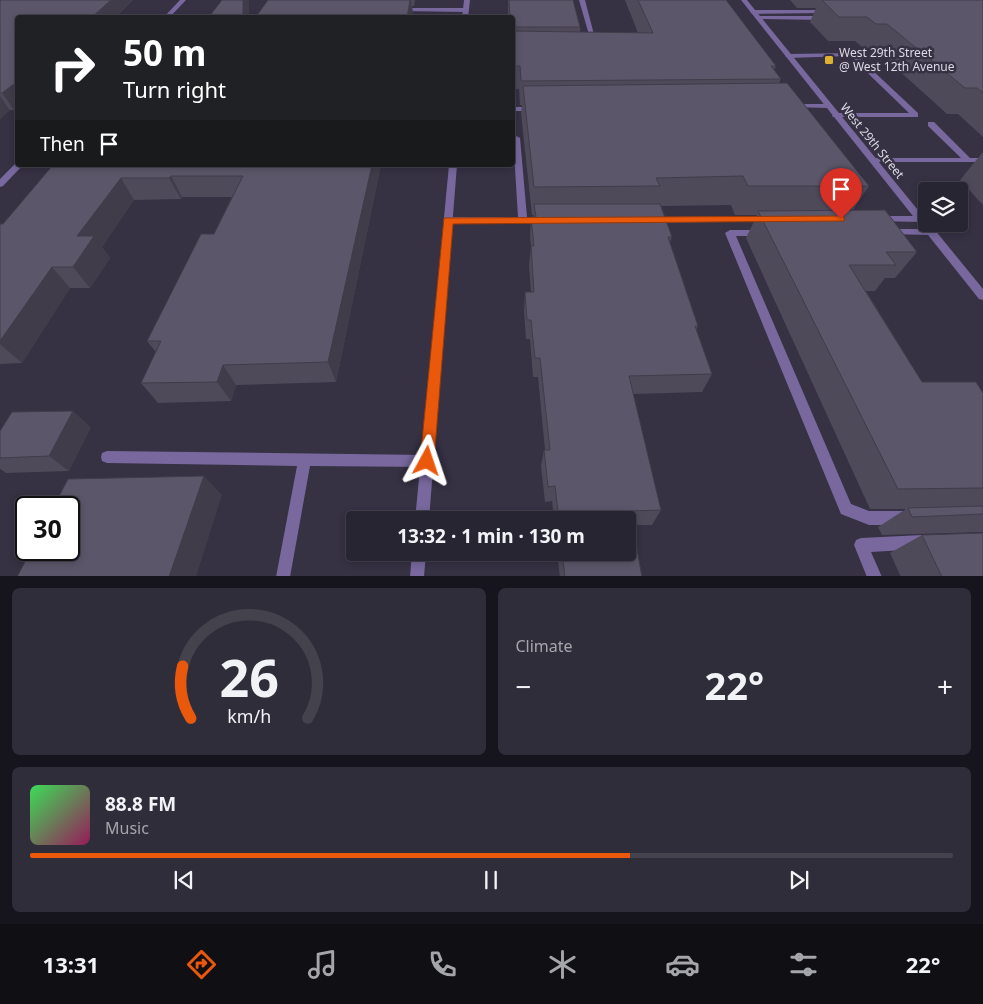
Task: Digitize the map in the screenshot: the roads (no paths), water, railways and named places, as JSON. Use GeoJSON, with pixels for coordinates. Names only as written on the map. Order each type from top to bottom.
{"type":"FeatureCollection","features":[{"type":"Feature","properties":{"kind":"street"},"geometry":{"type":"LineString","coordinates":[[168,15],[183,0]]}},
{"type":"Feature","properties":{"kind":"street"},"geometry":{"type":"LineString","coordinates":[[465,15],[467,0]]}},
{"type":"Feature","properties":{"kind":"street"},"geometry":{"type":"LineString","coordinates":[[582,0],[597,51],[587,51]]}},
{"type":"Feature","properties":{"kind":"street","name":"West 29th Street"},"geometry":{"type":"LineString","coordinates":[[744,0],[918,217]]}},
{"type":"Feature","properties":{"kind":"street"},"geometry":{"type":"LineString","coordinates":[[388,10],[466,10]]}},
{"type":"Feature","properties":{"kind":"street"},"geometry":{"type":"LineString","coordinates":[[755,15],[822,12]]}},
{"type":"Feature","properties":{"kind":"street"},"geometry":{"type":"LineString","coordinates":[[755,15],[836,18]]}},
{"type":"Feature","properties":{"kind":"street"},"geometry":{"type":"LineString","coordinates":[[788,56],[852,54],[915,115],[836,115]]}},
{"type":"Feature","properties":{"kind":"street"},"geometry":{"type":"LineString","coordinates":[[779,106],[829,106]]}},
{"type":"Feature","properties":{"kind":"street"},"geometry":{"type":"LineString","coordinates":[[515,109],[542,109]]}},
{"type":"Feature","properties":{"kind":"street"},"geometry":{"type":"LineString","coordinates":[[931,124],[968,160]]}},
{"type":"Feature","properties":{"kind":"street"},"geometry":{"type":"LineString","coordinates":[[516,138],[523,220]]}},
{"type":"Feature","properties":{"kind":"street"},"geometry":{"type":"LineString","coordinates":[[872,160],[983,160]]}},
{"type":"Feature","properties":{"kind":"street"},"geometry":{"type":"LineString","coordinates":[[0,184],[17,167]]}},
{"type":"Feature","properties":{"kind":"street"},"geometry":{"type":"LineString","coordinates":[[423,511],[453,167]]}},
{"type":"Feature","properties":{"kind":"street"},"geometry":{"type":"LineString","coordinates":[[642,220],[781,219]]}},
{"type":"Feature","properties":{"kind":"street"},"geometry":{"type":"LineString","coordinates":[[871,219],[918,219]]}},
{"type":"Feature","properties":{"kind":"street"},"geometry":{"type":"LineString","coordinates":[[448,220],[553,220]]}},
{"type":"Feature","properties":{"kind":"street"},"geometry":{"type":"LineString","coordinates":[[874,232],[918,232]]}},
{"type":"Feature","properties":{"kind":"street","name":"West 29th Street"},"geometry":{"type":"LineString","coordinates":[[931,232],[983,296]]}},
{"type":"Feature","properties":{"kind":"street"},"geometry":{"type":"LineString","coordinates":[[768,233],[730,233],[846,509],[869,518],[916,518]]}},
{"type":"Feature","properties":{"kind":"street"},"geometry":{"type":"LineString","coordinates":[[107,457],[427,461]]}},
{"type":"Feature","properties":{"kind":"street"},"geometry":{"type":"LineString","coordinates":[[283,576],[305,460]]}},
{"type":"Feature","properties":{"kind":"street"},"geometry":{"type":"LineString","coordinates":[[875,576],[861,544],[936,542]]}},
{"type":"Feature","properties":{"kind":"street"},"geometry":{"type":"LineString","coordinates":[[417,576],[418,561]]}},
{"type":"Feature","properties":{"kind":"place","name":"West 29th Street @ West 12th Avenue"},"geometry":{"type":"Point","coordinates":[829,60]}}]}
